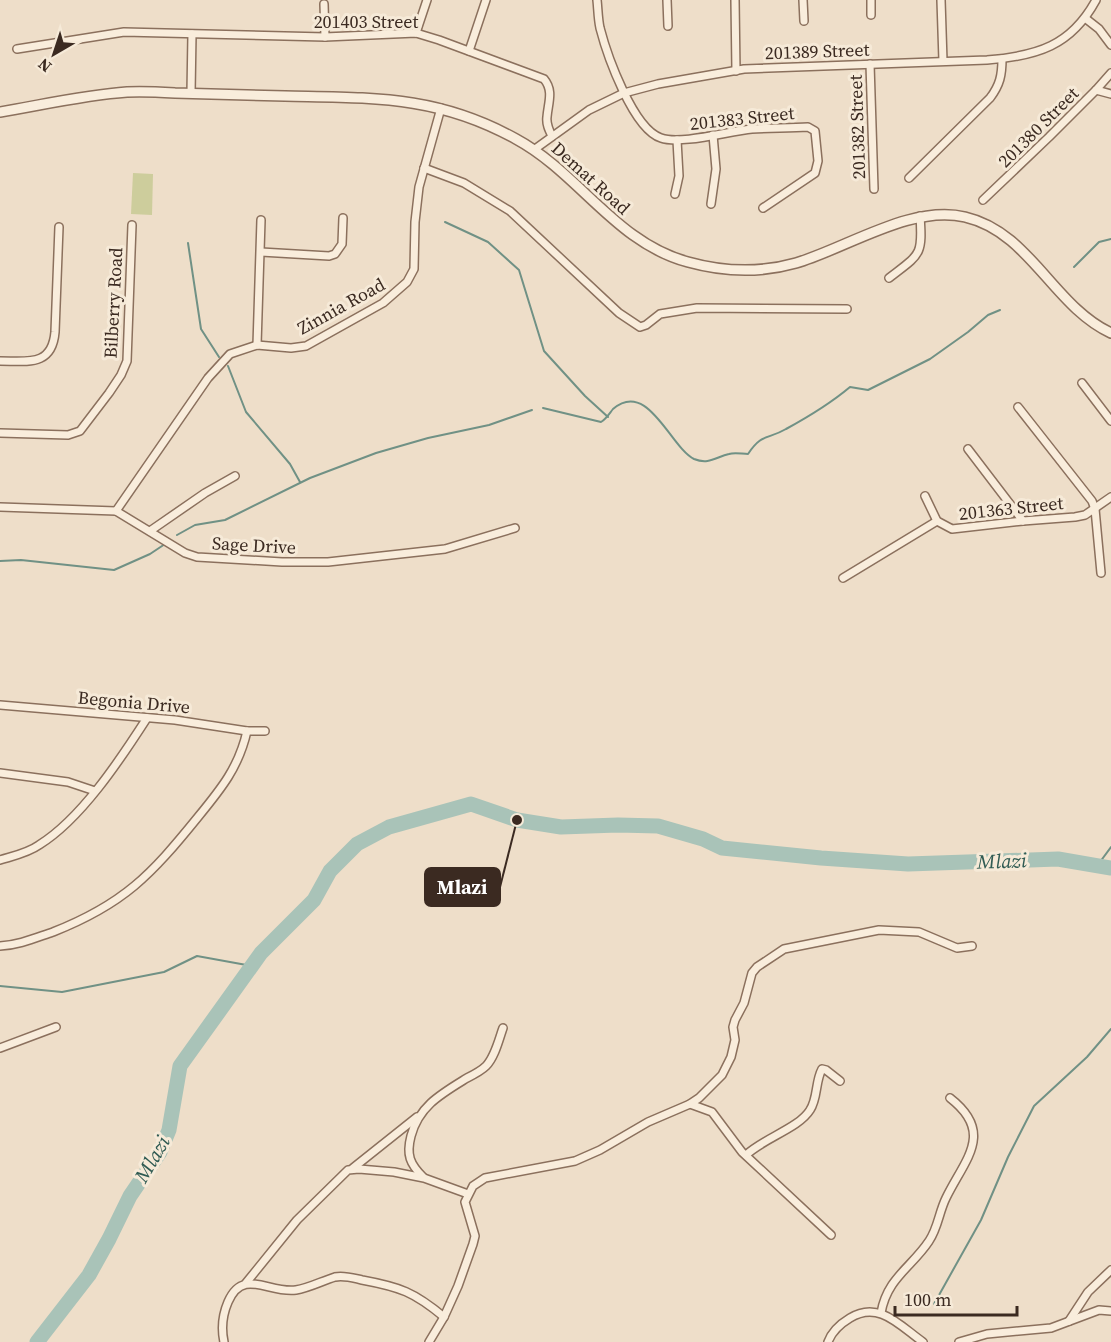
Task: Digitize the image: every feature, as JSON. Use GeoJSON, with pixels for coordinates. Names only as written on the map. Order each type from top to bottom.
{"type":"FeatureCollection","features":[{"type":"Feature","properties":{"kind":"street"},"geometry":{"type":"LineString","coordinates":[[416,33],[427,0]]}},
{"type":"Feature","properties":{"kind":"street"},"geometry":{"type":"LineString","coordinates":[[469,51],[486,0]]}},
{"type":"Feature","properties":{"kind":"street","name":"201383 Street"},"geometry":{"type":"LineString","coordinates":[[597,0],[600,28],[624,93],[644,126],[661,138],[677,140],[752,129],[808,127],[815,131],[818,161],[815,173],[763,208]]}},
{"type":"Feature","properties":{"kind":"street"},"geometry":{"type":"LineString","coordinates":[[667,0],[668,26]]}},
{"type":"Feature","properties":{"kind":"street"},"geometry":{"type":"LineString","coordinates":[[735,0],[736,70]]}},
{"type":"Feature","properties":{"kind":"street"},"geometry":{"type":"LineString","coordinates":[[803,0],[804,21]]}},
{"type":"Feature","properties":{"kind":"street"},"geometry":{"type":"LineString","coordinates":[[871,0],[872,15]]}},
{"type":"Feature","properties":{"kind":"street"},"geometry":{"type":"LineString","coordinates":[[941,0],[943,61]]}},
{"type":"Feature","properties":{"kind":"street","name":"201389 Street"},"geometry":{"type":"LineString","coordinates":[[535,149],[579,116],[624,93],[658,84],[736,70],[1028,56],[1053,46],[1074,31],[1096,0]]}},
{"type":"Feature","properties":{"kind":"street"},"geometry":{"type":"LineString","coordinates":[[324,4],[325,37]]}},
{"type":"Feature","properties":{"kind":"street"},"geometry":{"type":"LineString","coordinates":[[1085,18],[1099,29],[1111,45]]}},
{"type":"Feature","properties":{"kind":"street","name":"201403 Street"},"geometry":{"type":"LineString","coordinates":[[17,49],[124,32],[325,37],[416,33],[544,79],[550,88],[547,118],[552,136]]}},
{"type":"Feature","properties":{"kind":"street"},"geometry":{"type":"LineString","coordinates":[[191,93],[192,33]]}},
{"type":"Feature","properties":{"kind":"street"},"geometry":{"type":"LineString","coordinates":[[909,178],[998,88],[1002,58]]}},
{"type":"Feature","properties":{"kind":"street","name":"201382 Street"},"geometry":{"type":"LineString","coordinates":[[870,64],[874,189]]}},
{"type":"Feature","properties":{"kind":"street","name":"201380 Street"},"geometry":{"type":"LineString","coordinates":[[984,200],[1096,90],[1111,72]]}},
{"type":"Feature","properties":{"kind":"street"},"geometry":{"type":"LineString","coordinates":[[1096,90],[1111,94]]}},
{"type":"Feature","properties":{"kind":"street","name":"Demat Road"},"geometry":{"type":"LineString","coordinates":[[0,112],[122,92],[378,98],[427,104],[485,123],[535,149],[626,232],[662,253],[708,267],[735,270],[787,265],[920,216],[954,215],[991,227],[1018,247],[1079,312],[1111,333]]}},
{"type":"Feature","properties":{"kind":"street","name":"Zinnia Road"},"geometry":{"type":"LineString","coordinates":[[116,511],[208,378],[230,354],[257,345],[291,348],[306,346],[383,303],[404,287],[414,269],[417,206],[424,168],[441,108]]}},
{"type":"Feature","properties":{"kind":"street"},"geometry":{"type":"LineString","coordinates":[[711,204],[716,170],[713,135]]}},
{"type":"Feature","properties":{"kind":"street"},"geometry":{"type":"LineString","coordinates":[[675,194],[679,176],[677,140]]}},
{"type":"Feature","properties":{"kind":"street"},"geometry":{"type":"LineString","coordinates":[[424,168],[464,183],[510,211],[620,313],[640,327],[660,314],[697,308],[847,309]]}},
{"type":"Feature","properties":{"kind":"street"},"geometry":{"type":"LineString","coordinates":[[889,278],[915,258],[919,252],[922,241],[920,216]]}},
{"type":"Feature","properties":{"kind":"street"},"geometry":{"type":"LineString","coordinates":[[261,252],[329,256],[335,254],[342,244],[343,218]]}},
{"type":"Feature","properties":{"kind":"street"},"geometry":{"type":"LineString","coordinates":[[257,345],[261,220]]}},
{"type":"Feature","properties":{"kind":"street","name":"Bilberry Road"},"geometry":{"type":"LineString","coordinates":[[0,433],[46,435],[74,433],[85,426],[121,375],[127,361],[132,225]]}},
{"type":"Feature","properties":{"kind":"street"},"geometry":{"type":"LineString","coordinates":[[0,361],[38,360],[47,356],[53,348],[59,227]]}},
{"type":"Feature","properties":{"kind":"street"},"geometry":{"type":"LineString","coordinates":[[1082,383],[1111,421]]}},
{"type":"Feature","properties":{"kind":"street"},"geometry":{"type":"LineString","coordinates":[[1018,408],[1092,501],[1095,509],[1101,573]]}},
{"type":"Feature","properties":{"kind":"street"},"geometry":{"type":"LineString","coordinates":[[968,449],[1023,521]]}},
{"type":"Feature","properties":{"kind":"street"},"geometry":{"type":"LineString","coordinates":[[150,531],[205,493],[235,476]]}},
{"type":"Feature","properties":{"kind":"street","name":"201363 Street"},"geometry":{"type":"LineString","coordinates":[[926,496],[937,521],[952,530],[1085,515],[1111,497]]}},
{"type":"Feature","properties":{"kind":"street","name":"Sage Drive"},"geometry":{"type":"LineString","coordinates":[[0,507],[116,511],[185,553],[197,557],[282,562],[328,562],[445,549],[515,528]]}},
{"type":"Feature","properties":{"kind":"street"},"geometry":{"type":"LineString","coordinates":[[843,578],[937,521]]}},
{"type":"Feature","properties":{"kind":"street","name":"Begonia Drive"},"geometry":{"type":"LineString","coordinates":[[0,705],[176,720],[247,731],[265,731]]}},
{"type":"Feature","properties":{"kind":"street"},"geometry":{"type":"LineString","coordinates":[[0,860],[38,846],[74,818],[134,740],[147,718]]}},
{"type":"Feature","properties":{"kind":"street"},"geometry":{"type":"LineString","coordinates":[[0,946],[22,943],[90,917],[142,882],[166,857],[231,775],[242,751],[247,731]]}},
{"type":"Feature","properties":{"kind":"street"},"geometry":{"type":"LineString","coordinates":[[0,773],[68,782],[94,791]]}},
{"type":"Feature","properties":{"kind":"street"},"geometry":{"type":"LineString","coordinates":[[429,1342],[444,1317],[458,1286],[475,1236],[465,1202],[473,1186],[485,1178],[575,1161],[600,1150],[648,1122],[690,1104],[707,1092],[731,1057],[735,1040],[735,1020],[744,1003],[752,973],[757,967],[790,947],[879,930],[919,932],[957,948],[972,946]]}},
{"type":"Feature","properties":{"kind":"street"},"geometry":{"type":"LineString","coordinates":[[0,1048],[56,1027]]}},
{"type":"Feature","properties":{"kind":"street"},"geometry":{"type":"LineString","coordinates":[[224,1342],[222,1330],[226,1305],[232,1293],[246,1283],[297,1220],[334,1182],[419,1115],[445,1091],[486,1067],[495,1051],[503,1028]]}},
{"type":"Feature","properties":{"kind":"street"},"geometry":{"type":"LineString","coordinates":[[746,1155],[759,1143],[804,1117],[813,1104],[822,1070],[826,1070],[840,1081]]}},
{"type":"Feature","properties":{"kind":"street"},"geometry":{"type":"LineString","coordinates":[[881,1313],[883,1303],[896,1277],[926,1246],[933,1234],[973,1140],[974,1125],[961,1107],[950,1098]]}},
{"type":"Feature","properties":{"kind":"street"},"geometry":{"type":"LineString","coordinates":[[690,1104],[712,1112],[746,1155],[831,1235]]}},
{"type":"Feature","properties":{"kind":"street"},"geometry":{"type":"LineString","coordinates":[[419,1115],[411,1136],[408,1154],[410,1162],[424,1179]]}},
{"type":"Feature","properties":{"kind":"street"},"geometry":{"type":"LineString","coordinates":[[353,1168],[394,1172],[424,1179],[468,1194]]}},
{"type":"Feature","properties":{"kind":"street"},"geometry":{"type":"LineString","coordinates":[[1069,1321],[1088,1292],[1111,1270]]}},
{"type":"Feature","properties":{"kind":"street"},"geometry":{"type":"LineString","coordinates":[[246,1283],[290,1291],[336,1277],[352,1278],[407,1290],[444,1317]]}},
{"type":"Feature","properties":{"kind":"street"},"geometry":{"type":"LineString","coordinates":[[959,1342],[987,1334],[1051,1328],[1099,1310],[1111,1311]]}},
{"type":"Feature","properties":{"kind":"street"},"geometry":{"type":"LineString","coordinates":[[828,1342],[843,1322],[866,1311],[881,1313],[923,1342]]}},
{"type":"Feature","properties":{"kind":"green space"},"geometry":{"type":"Polygon","coordinates":[[[133,173],[153,174],[152,215],[131,214],[133,173]]]}},
{"type":"Feature","properties":{"kind":"waterway"},"geometry":{"type":"LineString","coordinates":[[445,222],[488,242],[519,270],[544,351],[585,396],[608,417]]}},
{"type":"Feature","properties":{"kind":"waterway"},"geometry":{"type":"LineString","coordinates":[[1074,267],[1099,242],[1111,239]]}},
{"type":"Feature","properties":{"kind":"waterway"},"geometry":{"type":"LineString","coordinates":[[188,243],[201,329],[219,357]]}},
{"type":"Feature","properties":{"kind":"waterway"},"geometry":{"type":"LineString","coordinates":[[543,408],[601,422],[613,409],[626,402],[637,402],[648,408],[685,452],[694,459],[708,461],[731,453],[748,454],[761,440],[803,420],[850,387],[868,390],[930,359],[988,315],[1000,310]]}},
{"type":"Feature","properties":{"kind":"waterway"},"geometry":{"type":"LineString","coordinates":[[228,366],[246,412],[290,464],[300,482]]}},
{"type":"Feature","properties":{"kind":"waterway"},"geometry":{"type":"LineString","coordinates":[[177,535],[195,525],[225,520],[310,478],[376,453],[428,438],[489,425],[532,410]]}},
{"type":"Feature","properties":{"kind":"waterway"},"geometry":{"type":"LineString","coordinates":[[0,561],[21,560],[114,570],[150,554],[165,544]]}},
{"type":"Feature","properties":{"kind":"waterway","name":"Mlazi"},"geometry":{"type":"LineString","coordinates":[[37,1342],[89,1275],[130,1196],[160,1152],[169,1130],[180,1066],[261,953],[314,900],[330,871],[357,844],[389,827],[471,804],[517,820],[561,827],[658,826],[703,839],[722,848],[821,858],[908,864],[1058,859],[1111,868]]}},
{"type":"Feature","properties":{"kind":"waterway"},"geometry":{"type":"LineString","coordinates":[[1097,866],[1111,847]]}},
{"type":"Feature","properties":{"kind":"waterway"},"geometry":{"type":"LineString","coordinates":[[0,986],[62,992],[164,972],[197,956],[252,966]]}},
{"type":"Feature","properties":{"kind":"waterway"},"geometry":{"type":"LineString","coordinates":[[934,1304],[981,1220],[1008,1157],[1034,1106],[1087,1057],[1111,1029]]}},
{"type":"Feature","properties":{"kind":"place","name":"Mlazi"},"geometry":{"type":"Point","coordinates":[517,820]}}]}
